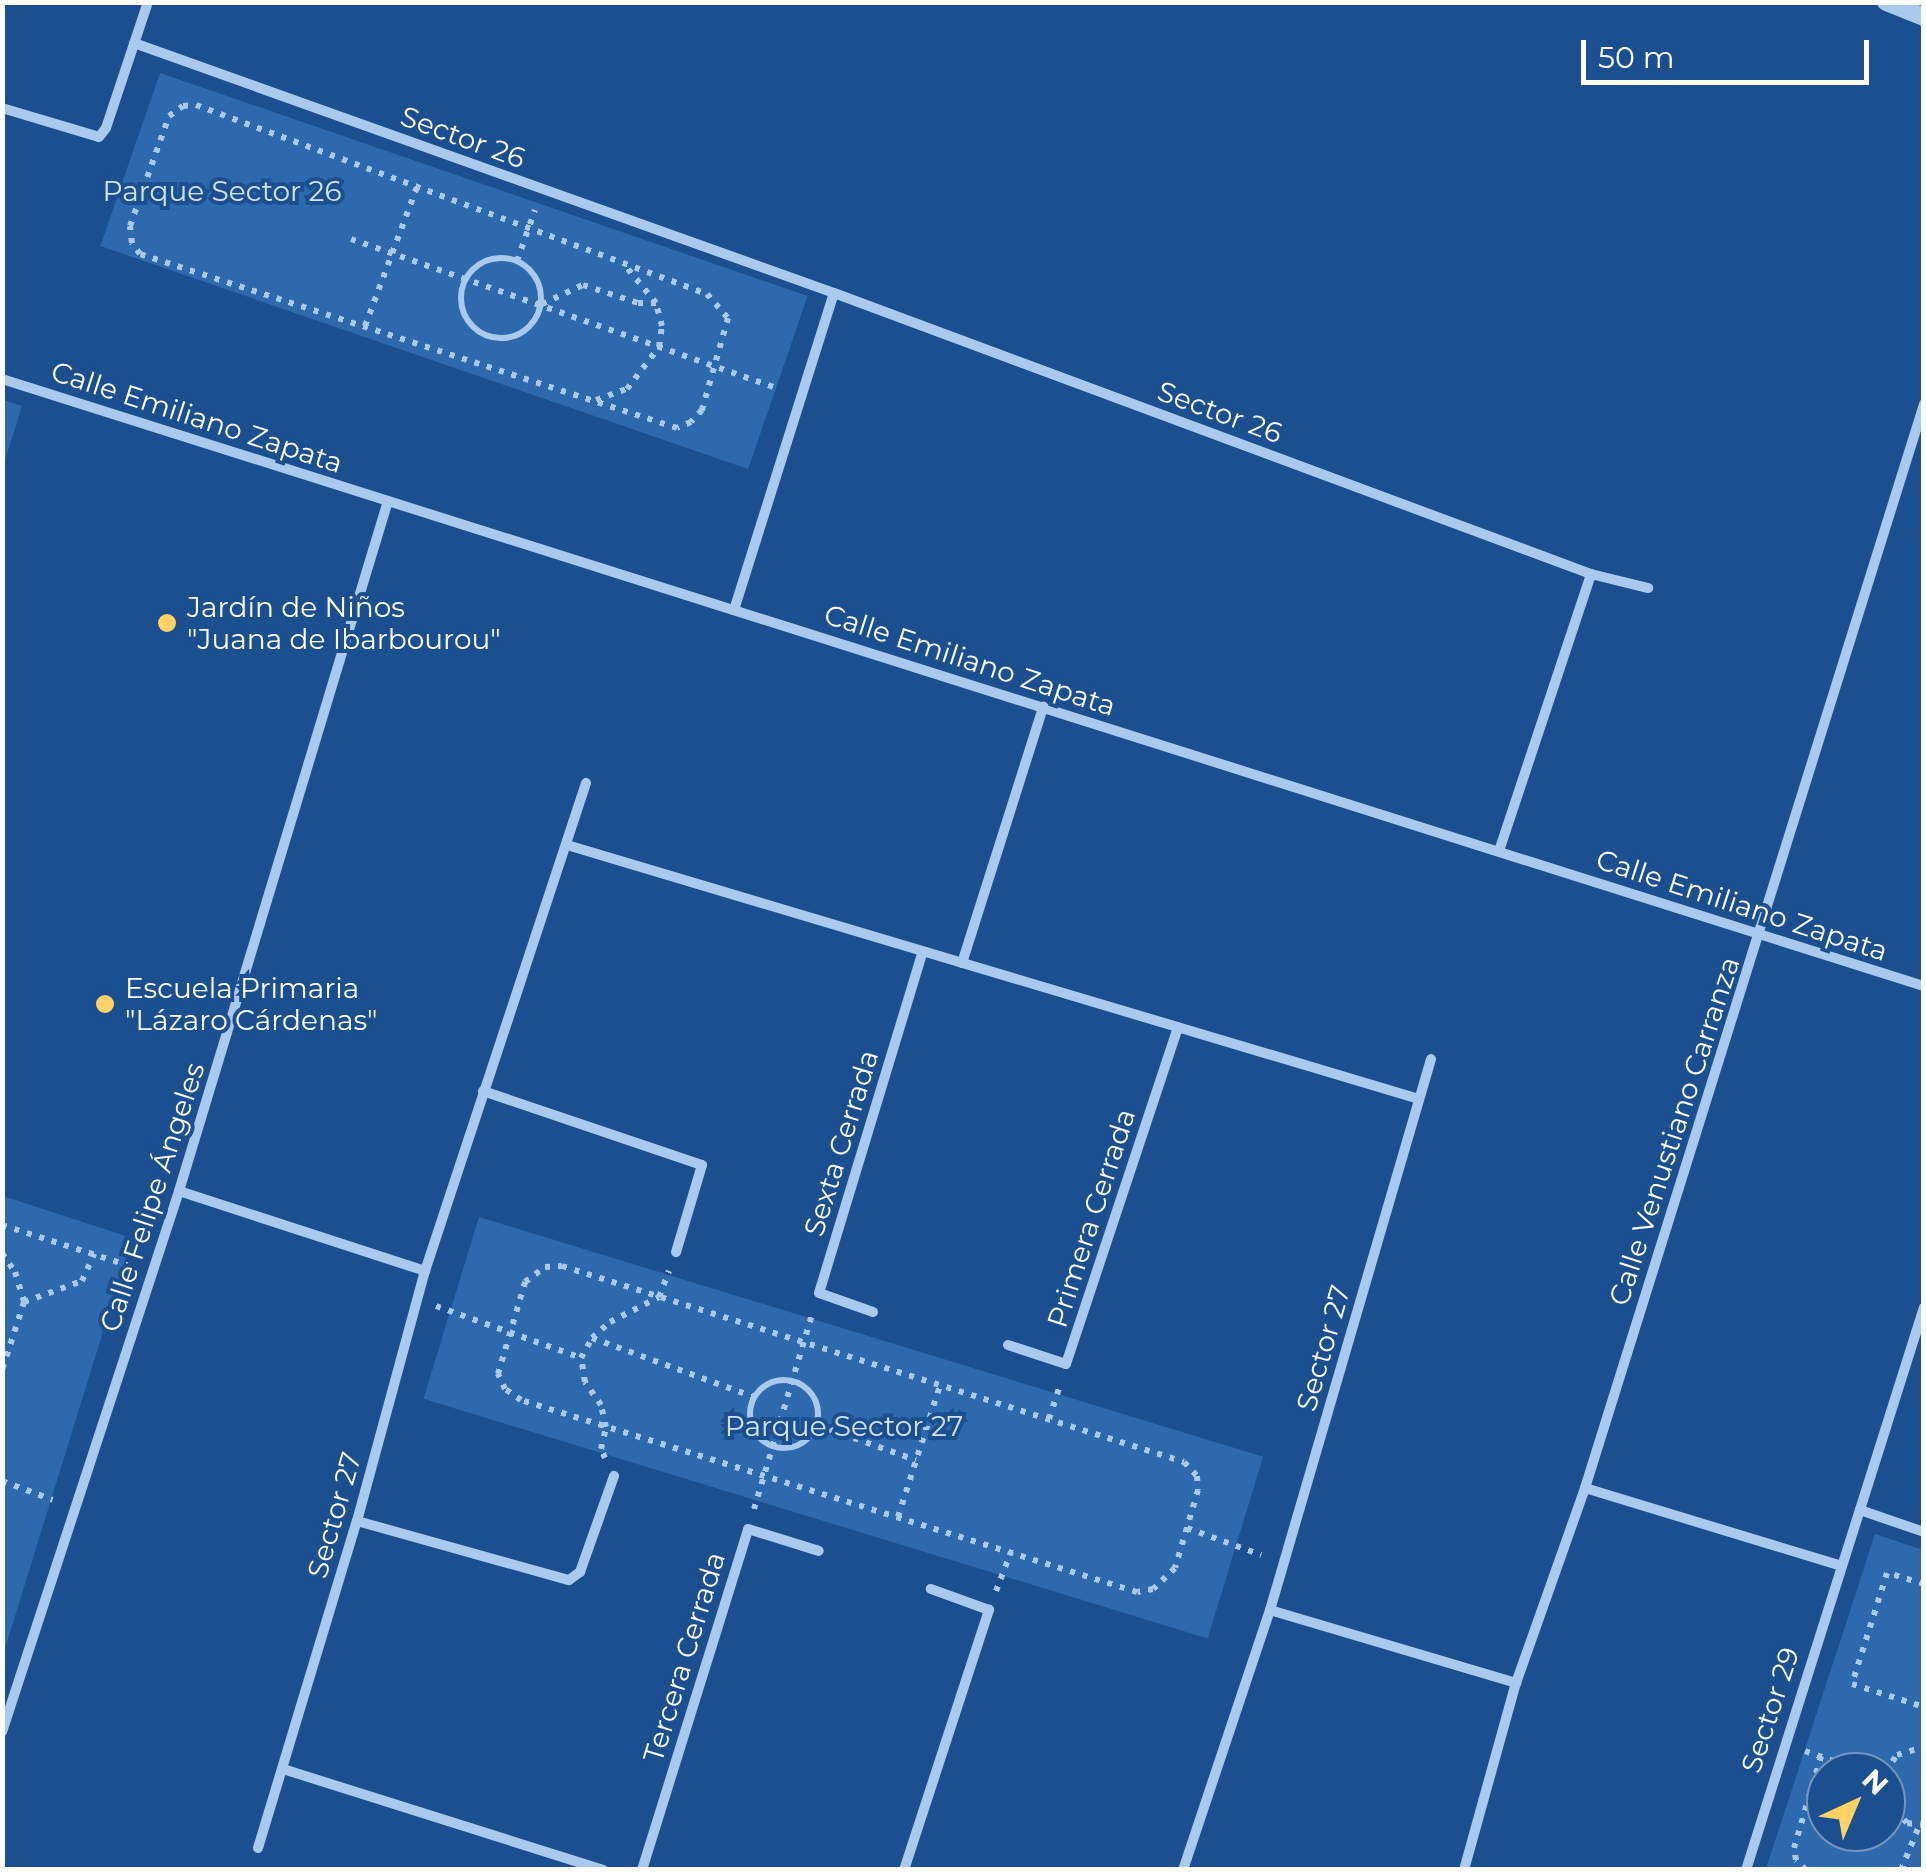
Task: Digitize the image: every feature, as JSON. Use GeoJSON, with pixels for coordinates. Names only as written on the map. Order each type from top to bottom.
{"type":"FeatureCollection","features":[{"type":"Feature","properties":{"kind":"street"},"geometry":{"type":"LineString","coordinates":[[2,108],[98,137],[106,128],[148,2]]}},
{"type":"Feature","properties":{"kind":"street"},"geometry":{"type":"LineString","coordinates":[[1886,2],[1924,18]]}},
{"type":"Feature","properties":{"kind":"street","name":"Sector 26"},"geometry":{"type":"LineString","coordinates":[[134,43],[834,293],[1591,574],[1648,588]]}},
{"type":"Feature","properties":{"kind":"street"},"geometry":{"type":"LineString","coordinates":[[734,610],[834,293]]}},
{"type":"Feature","properties":{"kind":"street","name":"Calle Emiliano Zapata"},"geometry":{"type":"LineString","coordinates":[[2,379],[1924,986]]}},
{"type":"Feature","properties":{"kind":"street","name":"Calle Venustiano Carranza"},"geometry":{"type":"LineString","coordinates":[[1464,1870],[1516,1683],[1585,1488],[1918,448],[1924,404]]}},
{"type":"Feature","properties":{"kind":"street","name":"Calle Felipe Ángeles"},"geometry":{"type":"LineString","coordinates":[[2,1732],[179,1191],[388,501]]}},
{"type":"Feature","properties":{"kind":"street"},"geometry":{"type":"LineString","coordinates":[[1499,851],[1591,574]]}},
{"type":"Feature","properties":{"kind":"street"},"geometry":{"type":"LineString","coordinates":[[962,962],[1043,707]]}},
{"type":"Feature","properties":{"kind":"street","name":"Sector 27"},"geometry":{"type":"LineString","coordinates":[[258,1848],[357,1521],[425,1272],[586,784]]}},
{"type":"Feature","properties":{"kind":"street"},"geometry":{"type":"LineString","coordinates":[[568,845],[1419,1100]]}},
{"type":"Feature","properties":{"kind":"street","name":"Sexta Cerrada"},"geometry":{"type":"LineString","coordinates":[[819,1294],[923,951]]}},
{"type":"Feature","properties":{"kind":"street","name":"Primera Cerrada"},"geometry":{"type":"LineString","coordinates":[[1008,1344],[1066,1364],[1178,1028]]}},
{"type":"Feature","properties":{"kind":"street","name":"Sector 27"},"geometry":{"type":"LineString","coordinates":[[1182,1870],[1270,1610],[1431,1059]]}},
{"type":"Feature","properties":{"kind":"street"},"geometry":{"type":"LineString","coordinates":[[483,1091],[702,1164],[676,1252]]}},
{"type":"Feature","properties":{"kind":"street"},"geometry":{"type":"LineString","coordinates":[[179,1191],[425,1272]]}},
{"type":"Feature","properties":{"kind":"street"},"geometry":{"type":"LineString","coordinates":[[819,1294],[873,1312]]}},
{"type":"Feature","properties":{"kind":"street","name":"Sector 29"},"geometry":{"type":"LineString","coordinates":[[1746,1870],[1782,1743],[1924,1307]]}},
{"type":"Feature","properties":{"kind":"street"},"geometry":{"type":"LineString","coordinates":[[357,1521],[569,1580],[580,1572],[614,1476]]}},
{"type":"Feature","properties":{"kind":"street"},"geometry":{"type":"LineString","coordinates":[[1585,1488],[1841,1566]]}},
{"type":"Feature","properties":{"kind":"street"},"geometry":{"type":"LineString","coordinates":[[1860,1510],[1924,1532]]}},
{"type":"Feature","properties":{"kind":"street","name":"Tercera Cerrada"},"geometry":{"type":"LineString","coordinates":[[642,1870],[748,1529],[819,1551]]}},
{"type":"Feature","properties":{"kind":"street"},"geometry":{"type":"LineString","coordinates":[[904,1870],[988,1610],[931,1589]]}},
{"type":"Feature","properties":{"kind":"street"},"geometry":{"type":"LineString","coordinates":[[1270,1610],[1516,1683]]}},
{"type":"Feature","properties":{"kind":"street"},"geometry":{"type":"LineString","coordinates":[[283,1769],[603,1870]]}},
{"type":"Feature","properties":{"kind":"path"},"geometry":{"type":"LineString","coordinates":[[183,106],[196,106],[529,228],[706,294],[719,303],[728,318],[702,410],[691,422],[677,428],[140,254],[132,243],[130,226],[169,116],[183,106]]}},
{"type":"Feature","properties":{"kind":"path"},"geometry":{"type":"LineString","coordinates":[[365,326],[417,187]]}},
{"type":"Feature","properties":{"kind":"path"},"geometry":{"type":"LineString","coordinates":[[516,260],[543,189]]}},
{"type":"Feature","properties":{"kind":"path"},"geometry":{"type":"LineString","coordinates":[[351,238],[801,396]]}},
{"type":"Feature","properties":{"kind":"path"},"geometry":{"type":"LineString","coordinates":[[490,259],[516,260],[536,278],[538,316],[519,334],[493,338],[480,332],[464,312],[461,299],[466,280],[478,265],[490,259]]}},
{"type":"Feature","properties":{"kind":"path"},"geometry":{"type":"LineString","coordinates":[[595,401],[627,389],[659,347],[662,326],[656,303],[622,262]]}},
{"type":"Feature","properties":{"kind":"path"},"geometry":{"type":"LineString","coordinates":[[540,305],[583,285],[638,303],[656,303]]}},
{"type":"Feature","properties":{"kind":"path"},"geometry":{"type":"LineString","coordinates":[[2,1225],[151,1273]]}},
{"type":"Feature","properties":{"kind":"path"},"geometry":{"type":"LineString","coordinates":[[614,1476],[601,1449],[606,1427],[601,1405],[585,1382],[581,1358],[592,1338],[610,1322],[660,1297],[676,1252]]}},
{"type":"Feature","properties":{"kind":"path"},"geometry":{"type":"LineString","coordinates":[[2,1253],[15,1272],[24,1302],[2,1370]]}},
{"type":"Feature","properties":{"kind":"path"},"geometry":{"type":"LineString","coordinates":[[24,1302],[82,1281],[94,1254]]}},
{"type":"Feature","properties":{"kind":"path"},"geometry":{"type":"LineString","coordinates":[[562,1266],[660,1297],[1184,1462],[1197,1476],[1198,1490],[1175,1568],[1153,1589],[1138,1592],[521,1400],[504,1389],[498,1374],[525,1282],[545,1267],[562,1266]]}},
{"type":"Feature","properties":{"kind":"path"},"geometry":{"type":"LineString","coordinates":[[748,1529],[819,1294]]}},
{"type":"Feature","properties":{"kind":"path"},"geometry":{"type":"LineString","coordinates":[[417,1299],[581,1358]]}},
{"type":"Feature","properties":{"kind":"path"},"geometry":{"type":"LineString","coordinates":[[592,1338],[754,1396]]}},
{"type":"Feature","properties":{"kind":"path"},"geometry":{"type":"LineString","coordinates":[[1048,1419],[1066,1364]]}},
{"type":"Feature","properties":{"kind":"path"},"geometry":{"type":"LineString","coordinates":[[792,1380],[812,1393],[817,1402],[818,1425],[803,1443],[773,1446],[753,1429],[750,1418],[754,1396],[771,1382],[792,1380]]}},
{"type":"Feature","properties":{"kind":"path"},"geometry":{"type":"LineString","coordinates":[[898,1518],[940,1385]]}},
{"type":"Feature","properties":{"kind":"path"},"geometry":{"type":"LineString","coordinates":[[818,1425],[916,1460]]}},
{"type":"Feature","properties":{"kind":"path"},"geometry":{"type":"LineString","coordinates":[[2,1482],[76,1509]]}},
{"type":"Feature","properties":{"kind":"path"},"geometry":{"type":"LineString","coordinates":[[1187,1528],[1283,1562]]}},
{"type":"Feature","properties":{"kind":"path"},"geometry":{"type":"LineString","coordinates":[[988,1610],[1011,1552]]}},
{"type":"Feature","properties":{"kind":"path"},"geometry":{"type":"LineString","coordinates":[[1924,1584],[1887,1573],[1852,1684],[1924,1707]]}},
{"type":"Feature","properties":{"kind":"path"},"geometry":{"type":"LineString","coordinates":[[1782,1743],[1809,1752]]}},
{"type":"Feature","properties":{"kind":"path"},"geometry":{"type":"LineString","coordinates":[[1806,1807],[1794,1848],[1796,1860],[1806,1870]]}},
{"type":"Feature","properties":{"kind":"path"},"geometry":{"type":"LineString","coordinates":[[1901,1870],[1921,1826]]}},
{"type":"Feature","properties":{"kind":"green space","name":"Parque Sector 26"},"geometry":{"type":"Polygon","coordinates":[[[160,73],[808,296],[748,469],[100,246],[160,73]]]}},
{"type":"Feature","properties":{"kind":"green space"},"geometry":{"type":"Polygon","coordinates":[[[2,400],[22,406],[3,466],[2,400]]]}},
{"type":"Feature","properties":{"kind":"green space"},"geometry":{"type":"Polygon","coordinates":[[[2,1196],[132,1238],[3,1655],[2,1196]]]}},
{"type":"Feature","properties":{"kind":"green space","name":"Parque Sector 27"},"geometry":{"type":"Polygon","coordinates":[[[479,1217],[1263,1457],[1208,1638],[423,1399],[479,1217]]]}},
{"type":"Feature","properties":{"kind":"green space"},"geometry":{"type":"Polygon","coordinates":[[[1875,1534],[1923,1550],[1923,1869],[1766,1869],[1875,1534]]]}},
{"type":"Feature","properties":{"kind":"place","name":"Jardín de Niños \"Juana de Ibarbourou\""},"geometry":{"type":"Point","coordinates":[167,623]}},
{"type":"Feature","properties":{"kind":"place","name":"Escuela Primaria \"Lázaro Cárdenas\""},"geometry":{"type":"Point","coordinates":[105,1004]}}]}
